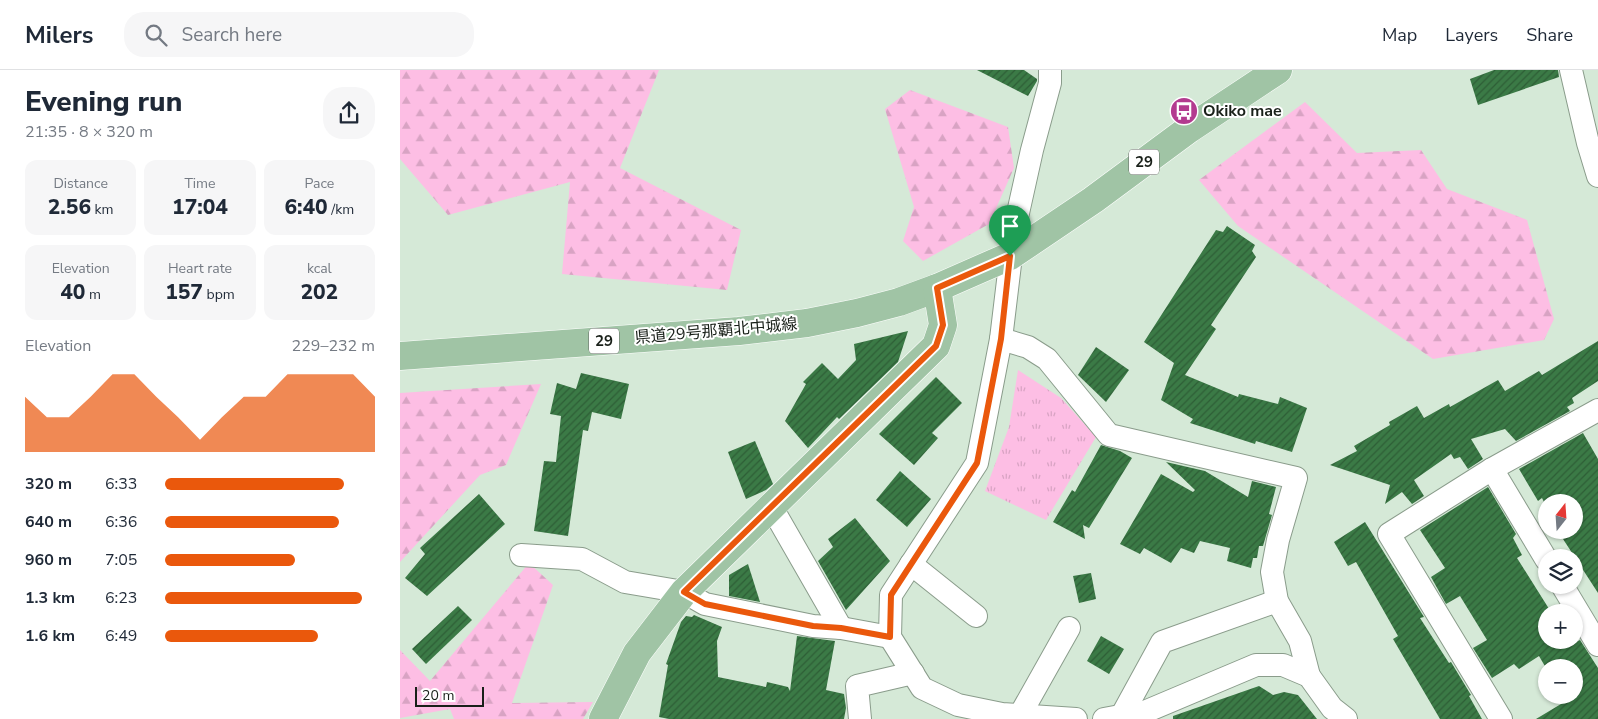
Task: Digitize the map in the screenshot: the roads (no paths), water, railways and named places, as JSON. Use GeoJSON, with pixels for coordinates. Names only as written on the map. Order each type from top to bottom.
{"type":"FeatureCollection","features":[{"type":"Feature","properties":{"kind":"main road","name":"県道29号那覇北中城線"},"geometry":{"type":"LineString","coordinates":[[400,356],[739,331],[807,323],[899,302],[937,288],[1010,256],[1086,205],[1189,129],[1278,70]]}},
{"type":"Feature","properties":{"kind":"main road"},"geometry":{"type":"LineString","coordinates":[[603,719],[638,653],[684,592],[936,346],[943,325],[937,288]]}},
{"type":"Feature","properties":{"kind":"street"},"geometry":{"type":"LineString","coordinates":[[1050,70],[1050,83],[1018,207],[1010,256],[1001,339],[977,463],[891,595],[890,637],[922,688],[958,705],[1002,714],[1076,719]]}},
{"type":"Feature","properties":{"kind":"street"},"geometry":{"type":"LineString","coordinates":[[1571,70],[1588,143],[1598,176]]}},
{"type":"Feature","properties":{"kind":"street"},"geometry":{"type":"LineString","coordinates":[[1001,339],[1028,347],[1047,359],[1109,435],[1296,478],[1278,540],[1272,572],[1277,601],[1300,641],[1309,676],[1332,708],[1346,719]]}},
{"type":"Feature","properties":{"kind":"street"},"geometry":{"type":"LineString","coordinates":[[1501,719],[1389,534],[1492,469],[1595,417]]}},
{"type":"Feature","properties":{"kind":"street"},"geometry":{"type":"LineString","coordinates":[[1492,469],[1540,549]]}},
{"type":"Feature","properties":{"kind":"street"},"geometry":{"type":"LineString","coordinates":[[771,506],[841,628]]}},
{"type":"Feature","properties":{"kind":"street"},"geometry":{"type":"LineString","coordinates":[[522,554],[582,559],[625,582],[684,592],[705,604],[813,626],[841,628],[890,637]]}},
{"type":"Feature","properties":{"kind":"street"},"geometry":{"type":"LineString","coordinates":[[911,564],[976,616]]}},
{"type":"Feature","properties":{"kind":"street"},"geometry":{"type":"LineString","coordinates":[[1567,594],[1598,645]]}},
{"type":"Feature","properties":{"kind":"street"},"geometry":{"type":"LineString","coordinates":[[1113,717],[1162,642],[1277,601]]}},
{"type":"Feature","properties":{"kind":"street"},"geometry":{"type":"LineString","coordinates":[[1020,715],[1069,628]]}},
{"type":"Feature","properties":{"kind":"street"},"geometry":{"type":"LineString","coordinates":[[1113,717],[1147,711],[1256,665],[1283,664],[1309,676]]}},
{"type":"Feature","properties":{"kind":"street"},"geometry":{"type":"LineString","coordinates":[[860,719],[856,686],[913,673]]}},
{"type":"Feature","properties":{"kind":"place","name":"Okiko mae"},"geometry":{"type":"Point","coordinates":[1184,111]}}]}
